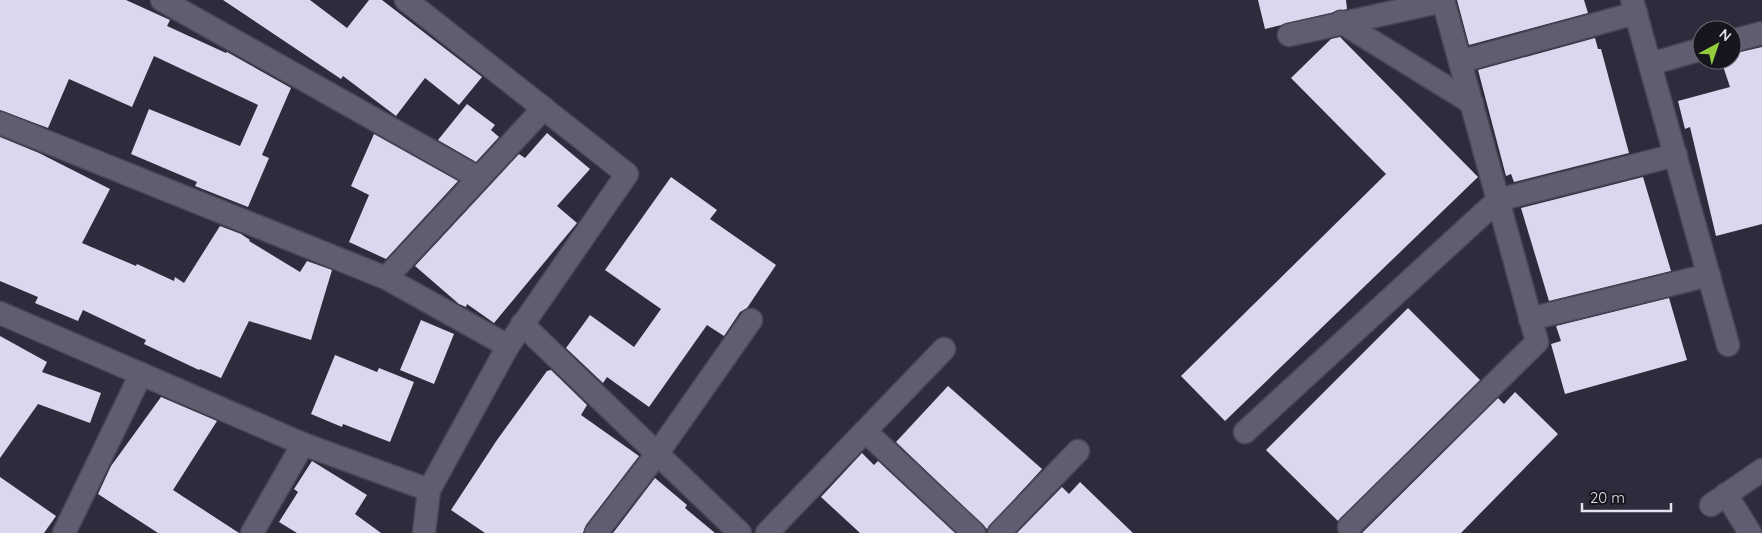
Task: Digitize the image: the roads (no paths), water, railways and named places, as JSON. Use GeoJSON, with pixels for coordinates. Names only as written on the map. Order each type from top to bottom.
{"type":"FeatureCollection","features":[{"type":"Feature","properties":{"kind":"street"},"geometry":{"type":"LineString","coordinates":[[162,0],[477,177]]}},
{"type":"Feature","properties":{"kind":"street"},"geometry":{"type":"LineString","coordinates":[[406,0],[627,174],[508,346],[429,490],[424,533]]}},
{"type":"Feature","properties":{"kind":"street"},"geometry":{"type":"LineString","coordinates":[[1289,35],[1443,0],[1462,61],[1537,342],[1349,527]]}},
{"type":"Feature","properties":{"kind":"street"},"geometry":{"type":"LineString","coordinates":[[1462,61],[1634,7],[1728,345]]}},
{"type":"Feature","properties":{"kind":"street"},"geometry":{"type":"LineString","coordinates":[[1341,22],[1472,104]]}},
{"type":"Feature","properties":{"kind":"street"},"geometry":{"type":"LineString","coordinates":[[1742,38],[1762,33]]}},
{"type":"Feature","properties":{"kind":"street"},"geometry":{"type":"LineString","coordinates":[[1650,64],[1692,52]]}},
{"type":"Feature","properties":{"kind":"street"},"geometry":{"type":"LineString","coordinates":[[386,278],[477,177],[544,108]]}},
{"type":"Feature","properties":{"kind":"street"},"geometry":{"type":"LineString","coordinates":[[0,124],[386,278],[508,346]]}},
{"type":"Feature","properties":{"kind":"street"},"geometry":{"type":"LineString","coordinates":[[1245,432],[1498,200],[1676,155]]}},
{"type":"Feature","properties":{"kind":"street"},"geometry":{"type":"LineString","coordinates":[[1530,319],[1708,275]]}},
{"type":"Feature","properties":{"kind":"street"},"geometry":{"type":"LineString","coordinates":[[0,313],[303,444],[429,490]]}},
{"type":"Feature","properties":{"kind":"street"},"geometry":{"type":"LineString","coordinates":[[596,533],[657,454],[751,320]]}},
{"type":"Feature","properties":{"kind":"street"},"geometry":{"type":"LineString","coordinates":[[522,324],[740,533]]}},
{"type":"Feature","properties":{"kind":"street"},"geometry":{"type":"LineString","coordinates":[[767,533],[944,349]]}},
{"type":"Feature","properties":{"kind":"street"},"geometry":{"type":"LineString","coordinates":[[64,533],[141,374]]}},
{"type":"Feature","properties":{"kind":"street"},"geometry":{"type":"LineString","coordinates":[[865,431],[974,533]]}},
{"type":"Feature","properties":{"kind":"street"},"geometry":{"type":"LineString","coordinates":[[252,533],[303,444]]}},
{"type":"Feature","properties":{"kind":"street"},"geometry":{"type":"LineString","coordinates":[[999,533],[1078,452]]}},
{"type":"Feature","properties":{"kind":"street"},"geometry":{"type":"LineString","coordinates":[[1750,533],[1718,500],[1762,470]]}}]}
